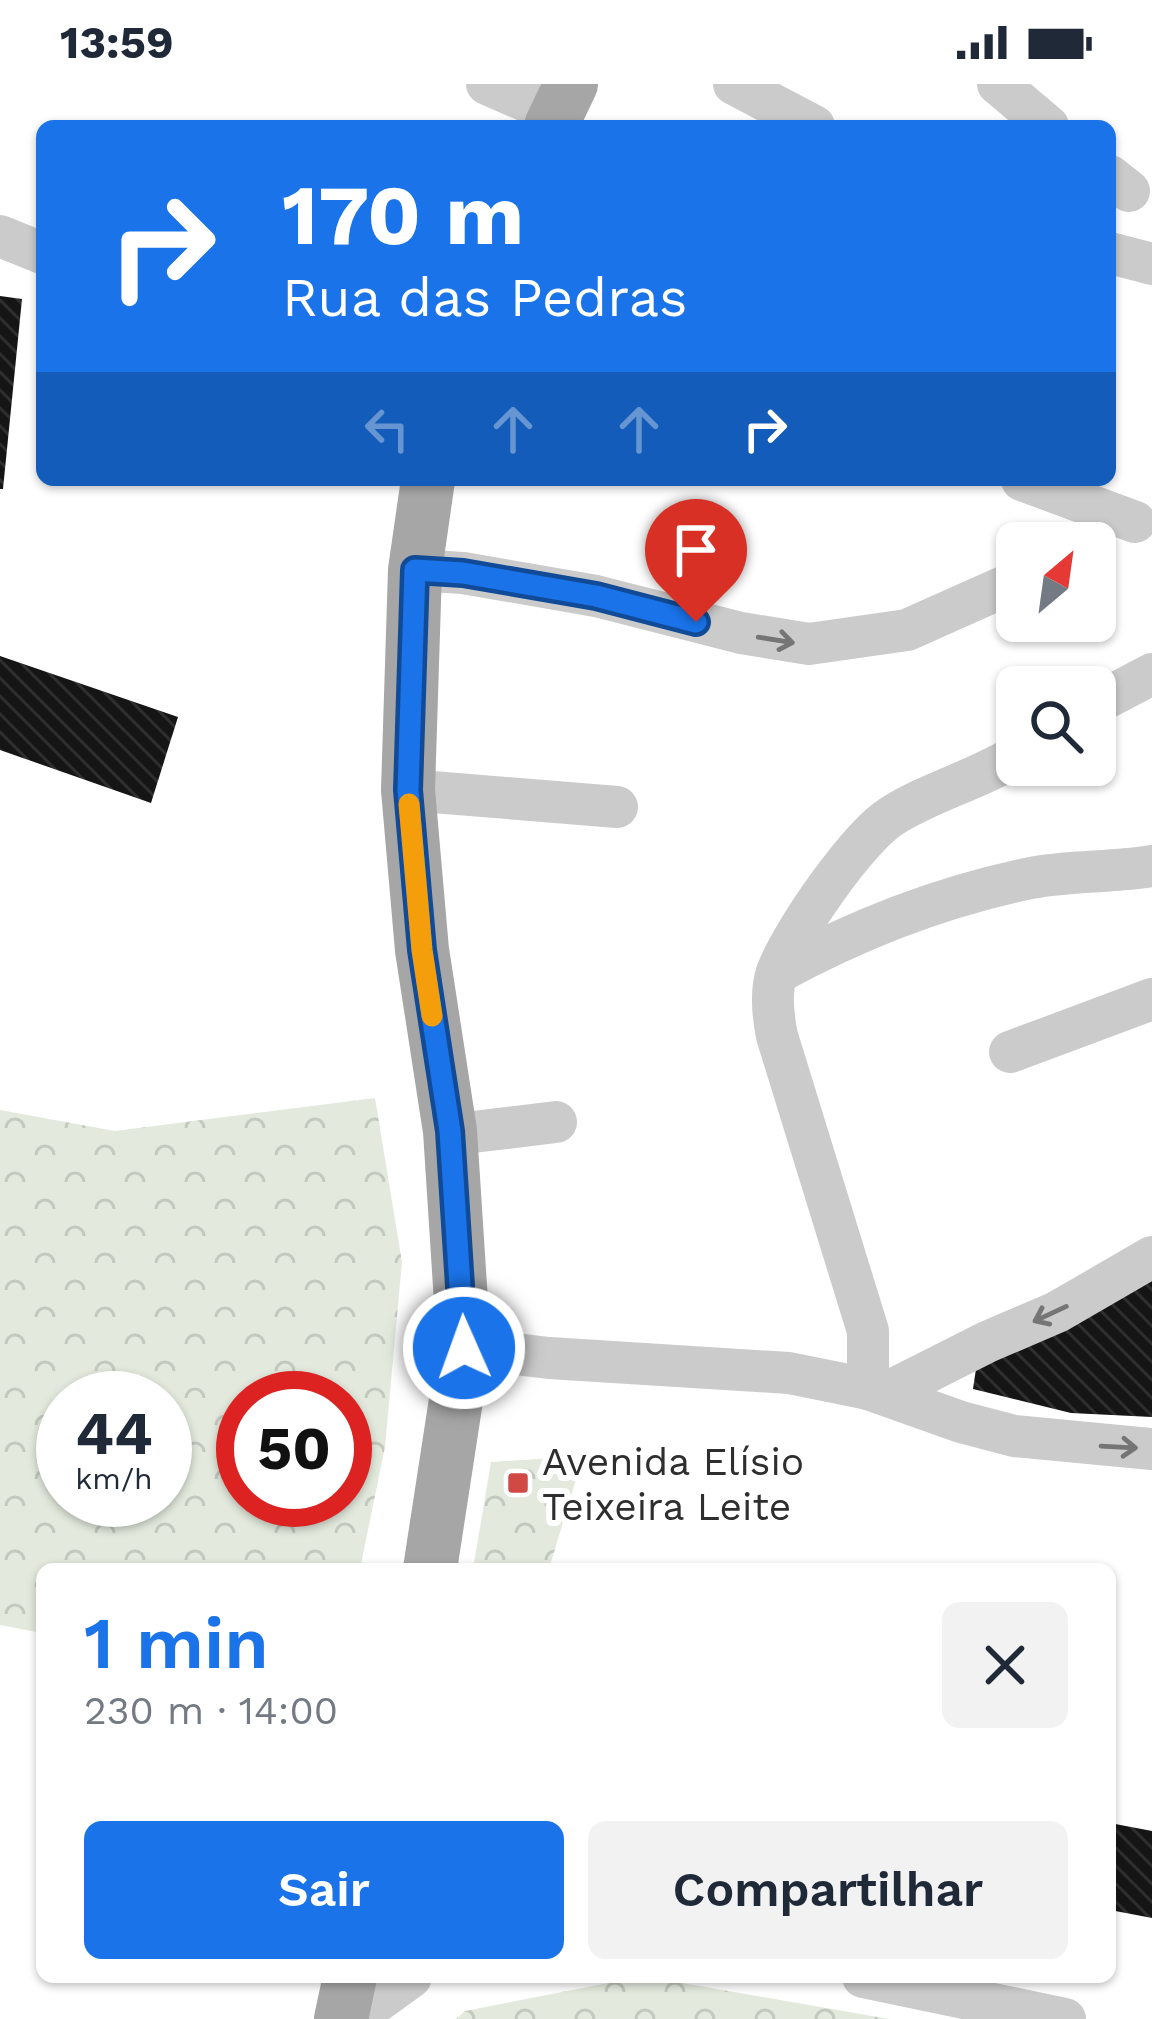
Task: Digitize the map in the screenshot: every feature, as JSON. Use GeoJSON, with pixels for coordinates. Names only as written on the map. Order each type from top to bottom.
{"type":"FeatureCollection","features":[{"type":"Feature","properties":{"kind":"main road"},"geometry":{"type":"LineString","coordinates":[[427,486],[415,570],[408,790],[422,950],[450,1131],[464,1348],[431,1563]]}},
{"type":"Feature","properties":{"kind":"main road"},"geometry":{"type":"LineString","coordinates":[[341,2019],[349,1983]]}},
{"type":"Feature","properties":{"kind":"street"},"geometry":{"type":"LineString","coordinates":[[487,84],[559,108]]}},
{"type":"Feature","properties":{"kind":"street"},"geometry":{"type":"LineString","coordinates":[[734,84],[803,120]]}},
{"type":"Feature","properties":{"kind":"street"},"geometry":{"type":"LineString","coordinates":[[998,84],[1041,120]]}},
{"type":"Feature","properties":{"kind":"street"},"geometry":{"type":"LineString","coordinates":[[0,236],[36,251]]}},
{"type":"Feature","properties":{"kind":"street"},"geometry":{"type":"LineString","coordinates":[[1116,255],[1152,264]]}},
{"type":"Feature","properties":{"kind":"street"},"geometry":{"type":"LineString","coordinates":[[1042,486],[1143,516]]}},
{"type":"Feature","properties":{"kind":"street"},"geometry":{"type":"LineString","coordinates":[[1116,532],[1143,516]]}},
{"type":"Feature","properties":{"kind":"street"},"geometry":{"type":"LineString","coordinates":[[415,570],[463,573],[596,596],[741,633],[809,644],[908,630],[996,590]]}},
{"type":"Feature","properties":{"kind":"street"},"geometry":{"type":"LineString","coordinates":[[1116,693],[1152,674]]}},
{"type":"Feature","properties":{"kind":"street"},"geometry":{"type":"LineString","coordinates":[[876,1391],[868,1331],[777,1036],[773,1013],[777,973],[826,892],[883,823],[996,766]]}},
{"type":"Feature","properties":{"kind":"street"},"geometry":{"type":"LineString","coordinates":[[408,790],[616,807]]}},
{"type":"Feature","properties":{"kind":"street"},"geometry":{"type":"LineString","coordinates":[[777,973],[893,918],[984,889],[1075,872],[1113,873],[1152,866]]}},
{"type":"Feature","properties":{"kind":"street"},"geometry":{"type":"LineString","coordinates":[[1010,1052],[1152,999]]}},
{"type":"Feature","properties":{"kind":"street"},"geometry":{"type":"LineString","coordinates":[[450,1131],[556,1122]]}},
{"type":"Feature","properties":{"kind":"street"},"geometry":{"type":"LineString","coordinates":[[876,1391],[1057,1312],[1152,1257]]}},
{"type":"Feature","properties":{"kind":"street"},"geometry":{"type":"LineString","coordinates":[[464,1348],[790,1373],[876,1391],[1014,1436],[1152,1450]]}},
{"type":"Feature","properties":{"kind":"street"},"geometry":{"type":"LineString","coordinates":[[353,2019],[403,1983]]}},
{"type":"Feature","properties":{"kind":"street"},"geometry":{"type":"LineString","coordinates":[[892,1983],[1065,2019]]}},
{"type":"Feature","properties":{"kind":"green space"},"geometry":{"type":"Polygon","coordinates":[[[375,1098],[402,1262],[385,1447],[372,1510],[372,1371],[216,1371],[216,1527],[369,1527],[361,1563],[36,1563],[36,1632],[0,1625],[0,1110],[115,1131],[375,1098]]]}},
{"type":"Feature","properties":{"kind":"green space"},"geometry":{"type":"Polygon","coordinates":[[[583,1456],[551,1563],[474,1563],[491,1462],[583,1456]]]}},
{"type":"Feature","properties":{"kind":"green space"},"geometry":{"type":"Polygon","coordinates":[[[608,1983],[682,1983],[889,2019],[456,2019],[465,2011],[608,1983]]]}},
{"type":"Feature","properties":{"kind":"building"},"geometry":{"type":"Polygon","coordinates":[[[0,296],[22,299],[3,489],[0,489],[0,296]]]}},
{"type":"Feature","properties":{"kind":"building"},"geometry":{"type":"Polygon","coordinates":[[[0,656],[178,717],[151,803],[0,750],[0,656]]]}},
{"type":"Feature","properties":{"kind":"building"},"geometry":{"type":"Polygon","coordinates":[[[1152,1278],[1152,1417],[1071,1413],[973,1389],[977,1362],[1152,1278]]]}},
{"type":"Feature","properties":{"kind":"building"},"geometry":{"type":"Polygon","coordinates":[[[1116,1824],[1152,1831],[1152,1918],[1116,1911],[1116,1824]]]}},
{"type":"Feature","properties":{"kind":"slow traffic"},"geometry":{"type":"LineString","coordinates":[[409,804],[432,1016]]}},
{"type":"Feature","properties":{"kind":"place","name":"Avenida Elísio Teixeira Leite"},"geometry":{"type":"Point","coordinates":[518,1483]}},
{"type":"Feature","properties":{"kind":"route"},"geometry":{"type":"LineString","coordinates":[[464,1348],[450,1131],[422,950],[408,790],[415,570],[463,573],[596,596],[696,622]]}}]}
